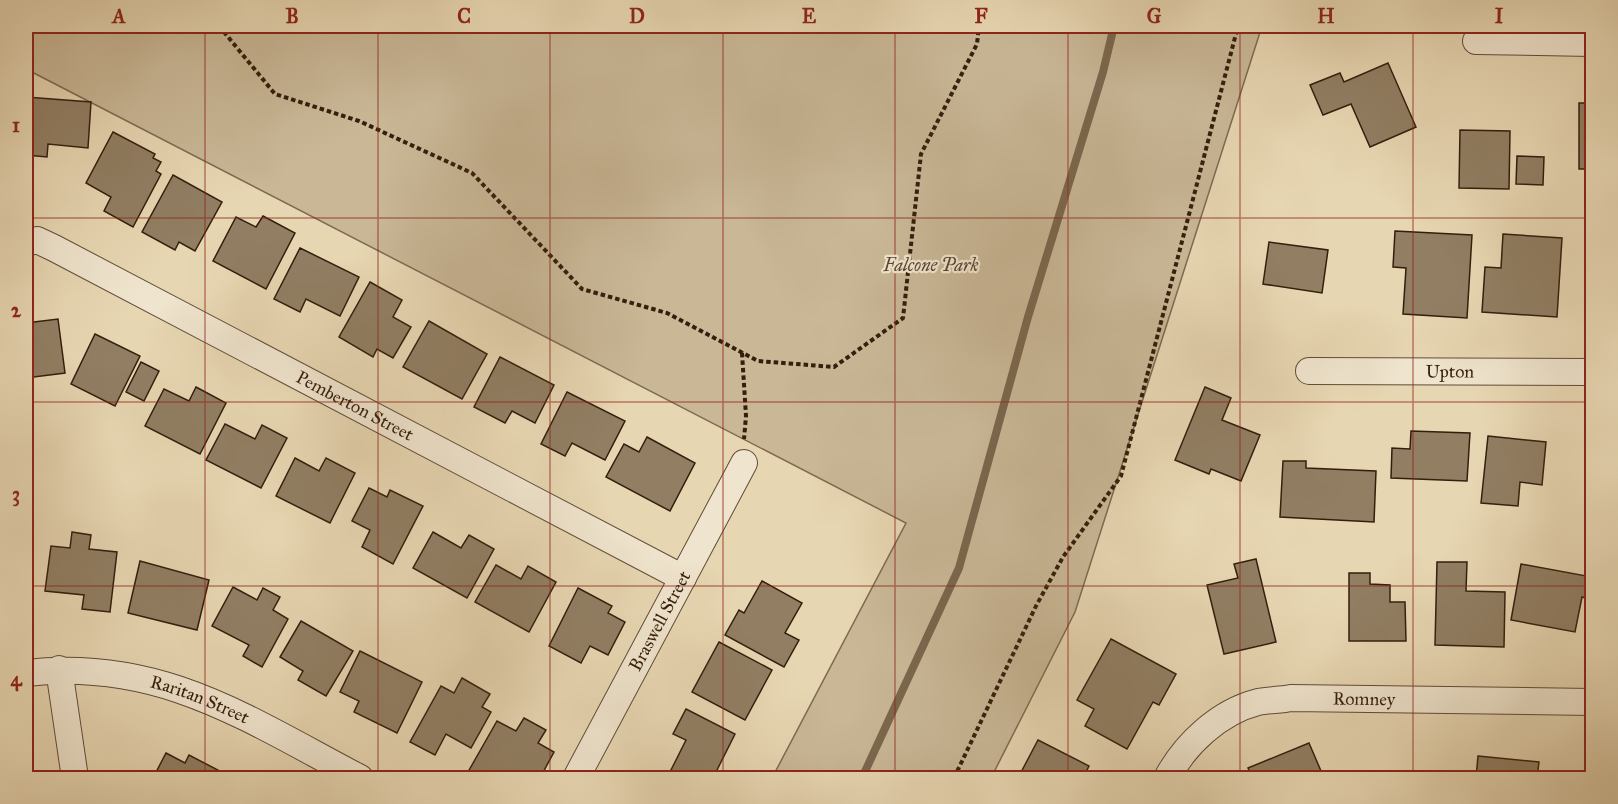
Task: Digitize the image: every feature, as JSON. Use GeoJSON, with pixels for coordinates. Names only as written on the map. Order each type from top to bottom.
{"type":"FeatureCollection","features":[{"type":"Feature","properties":{"kind":"street"},"geometry":{"type":"LineString","coordinates":[[1476,41],[1593,43]]}},
{"type":"Feature","properties":{"kind":"street","name":"Pemberton Street"},"geometry":{"type":"LineString","coordinates":[[26,243],[38,240],[54,248],[682,578]]}},
{"type":"Feature","properties":{"kind":"street","name":"Upton"},"geometry":{"type":"LineString","coordinates":[[1309,371],[1593,372]]}},
{"type":"Feature","properties":{"kind":"street","name":"Braswell Street"},"geometry":{"type":"LineString","coordinates":[[576,778],[744,463]]}},
{"type":"Feature","properties":{"kind":"street"},"geometry":{"type":"LineString","coordinates":[[59,669],[75,778]]}},
{"type":"Feature","properties":{"kind":"street","name":"Raritan Street"},"geometry":{"type":"LineString","coordinates":[[26,673],[59,669],[117,673],[191,692],[360,778]]}},
{"type":"Feature","properties":{"kind":"street","name":"Romney"},"geometry":{"type":"LineString","coordinates":[[1167,778],[1187,747],[1221,718],[1258,702],[1291,698],[1593,702]]}},
{"type":"Feature","properties":{"kind":"path"},"geometry":{"type":"LineString","coordinates":[[219,26],[276,94],[359,121],[472,173],[582,289],[667,313],[758,361],[834,367],[903,318],[921,154],[978,44],[979,26]]}},
{"type":"Feature","properties":{"kind":"path"},"geometry":{"type":"LineString","coordinates":[[954,778],[1041,596],[1063,557],[1121,476],[1238,26]]}},
{"type":"Feature","properties":{"kind":"path"},"geometry":{"type":"LineString","coordinates":[[742,353],[746,416],[744,463]]}},
{"type":"Feature","properties":{"kind":"green space","name":"Falcone Park"},"geometry":{"type":"Polygon","coordinates":[[[26,26],[1262,26],[1075,612],[991,778],[772,778],[906,523],[26,69],[26,26]]]}},
{"type":"Feature","properties":{"kind":"building"},"geometry":{"type":"Polygon","coordinates":[[[1388,63],[1416,127],[1370,147],[1351,104],[1323,115],[1310,85],[1340,73],[1344,82],[1388,63]]]}},
{"type":"Feature","properties":{"kind":"building"},"geometry":{"type":"Polygon","coordinates":[[[26,97],[91,102],[88,148],[48,144],[47,157],[26,155],[26,97]]]}},
{"type":"Feature","properties":{"kind":"building"},"geometry":{"type":"Polygon","coordinates":[[[1579,103],[1592,103],[1592,169],[1579,169],[1579,103]]]}},
{"type":"Feature","properties":{"kind":"building"},"geometry":{"type":"Polygon","coordinates":[[[1460,130],[1510,131],[1509,189],[1459,188],[1460,130]]]}},
{"type":"Feature","properties":{"kind":"building"},"geometry":{"type":"Polygon","coordinates":[[[113,132],[155,154],[153,158],[161,162],[156,171],[161,174],[133,227],[104,211],[111,197],[86,183],[113,132]]]}},
{"type":"Feature","properties":{"kind":"building"},"geometry":{"type":"Polygon","coordinates":[[[1517,156],[1544,157],[1543,185],[1516,184],[1517,156]]]}},
{"type":"Feature","properties":{"kind":"building"},"geometry":{"type":"Polygon","coordinates":[[[173,175],[222,202],[195,251],[179,242],[175,250],[142,232],[173,175]]]}},
{"type":"Feature","properties":{"kind":"building"},"geometry":{"type":"Polygon","coordinates":[[[263,216],[295,233],[266,289],[213,261],[236,217],[256,227],[263,216]]]}},
{"type":"Feature","properties":{"kind":"building"},"geometry":{"type":"Polygon","coordinates":[[[1395,231],[1472,235],[1467,318],[1403,314],[1406,268],[1393,267],[1395,231]]]}},
{"type":"Feature","properties":{"kind":"building"},"geometry":{"type":"Polygon","coordinates":[[[1503,234],[1562,238],[1557,317],[1482,312],[1485,267],[1501,268],[1503,234]]]}},
{"type":"Feature","properties":{"kind":"building"},"geometry":{"type":"Polygon","coordinates":[[[1269,242],[1328,250],[1322,293],[1263,284],[1269,242]]]}},
{"type":"Feature","properties":{"kind":"building"},"geometry":{"type":"Polygon","coordinates":[[[300,248],[359,277],[340,316],[306,299],[300,312],[274,299],[300,248]]]}},
{"type":"Feature","properties":{"kind":"building"},"geometry":{"type":"Polygon","coordinates":[[[370,282],[402,300],[393,317],[411,327],[393,358],[377,349],[373,357],[339,337],[370,282]]]}},
{"type":"Feature","properties":{"kind":"building"},"geometry":{"type":"Polygon","coordinates":[[[58,319],[65,373],[26,378],[26,323],[58,319]]]}},
{"type":"Feature","properties":{"kind":"building"},"geometry":{"type":"Polygon","coordinates":[[[429,321],[487,354],[462,399],[403,367],[429,321]]]}},
{"type":"Feature","properties":{"kind":"building"},"geometry":{"type":"Polygon","coordinates":[[[95,334],[140,356],[115,406],[71,384],[95,334]]]}},
{"type":"Feature","properties":{"kind":"building"},"geometry":{"type":"Polygon","coordinates":[[[500,357],[554,385],[535,423],[512,411],[505,423],[474,407],[500,357]]]}},
{"type":"Feature","properties":{"kind":"building"},"geometry":{"type":"Polygon","coordinates":[[[141,362],[159,371],[144,401],[126,392],[141,362]]]}},
{"type":"Feature","properties":{"kind":"building"},"geometry":{"type":"Polygon","coordinates":[[[196,387],[226,403],[200,454],[145,426],[164,389],[189,401],[196,387]]]}},
{"type":"Feature","properties":{"kind":"building"},"geometry":{"type":"Polygon","coordinates":[[[1205,387],[1231,398],[1222,420],[1260,435],[1241,481],[1211,469],[1209,474],[1175,460],[1205,387]]]}},
{"type":"Feature","properties":{"kind":"building"},"geometry":{"type":"Polygon","coordinates":[[[567,392],[625,421],[605,460],[572,443],[565,456],[541,444],[567,392]]]}},
{"type":"Feature","properties":{"kind":"building"},"geometry":{"type":"Polygon","coordinates":[[[225,424],[255,439],[262,425],[287,438],[261,488],[206,460],[225,424]]]}},
{"type":"Feature","properties":{"kind":"building"},"geometry":{"type":"Polygon","coordinates":[[[1411,431],[1470,433],[1467,481],[1391,478],[1392,448],[1410,449],[1411,431]]]}},
{"type":"Feature","properties":{"kind":"building"},"geometry":{"type":"Polygon","coordinates":[[[1488,436],[1546,442],[1542,485],[1520,482],[1518,506],[1481,503],[1488,436]]]}},
{"type":"Feature","properties":{"kind":"building"},"geometry":{"type":"Polygon","coordinates":[[[647,437],[695,463],[670,511],[606,477],[624,444],[639,452],[647,437]]]}},
{"type":"Feature","properties":{"kind":"building"},"geometry":{"type":"Polygon","coordinates":[[[1588,451],[1592,451],[1592,488],[1588,488],[1588,451]]]}},
{"type":"Feature","properties":{"kind":"building"},"geometry":{"type":"Polygon","coordinates":[[[295,458],[319,471],[326,458],[355,473],[330,523],[276,496],[295,458]]]}},
{"type":"Feature","properties":{"kind":"building"},"geometry":{"type":"Polygon","coordinates":[[[1283,461],[1306,461],[1306,468],[1376,471],[1374,522],[1280,517],[1283,461]]]}},
{"type":"Feature","properties":{"kind":"building"},"geometry":{"type":"Polygon","coordinates":[[[369,488],[387,497],[390,490],[423,506],[393,564],[362,547],[370,530],[352,521],[369,488]]]}},
{"type":"Feature","properties":{"kind":"building"},"geometry":{"type":"Polygon","coordinates":[[[72,532],[91,535],[89,549],[117,552],[110,612],[82,609],[84,595],[45,591],[51,546],[70,548],[72,532]]]}},
{"type":"Feature","properties":{"kind":"building"},"geometry":{"type":"Polygon","coordinates":[[[433,532],[461,548],[469,535],[494,549],[467,598],[413,568],[433,532]]]}},
{"type":"Feature","properties":{"kind":"building"},"geometry":{"type":"Polygon","coordinates":[[[1256,559],[1276,642],[1224,654],[1207,585],[1238,578],[1234,564],[1256,559]]]}},
{"type":"Feature","properties":{"kind":"building"},"geometry":{"type":"Polygon","coordinates":[[[140,561],[209,580],[197,630],[128,613],[140,561]]]}},
{"type":"Feature","properties":{"kind":"building"},"geometry":{"type":"Polygon","coordinates":[[[1437,562],[1467,562],[1466,591],[1505,592],[1504,647],[1435,645],[1437,562]]]}},
{"type":"Feature","properties":{"kind":"building"},"geometry":{"type":"Polygon","coordinates":[[[1521,564],[1592,577],[1590,599],[1582,597],[1575,632],[1511,620],[1521,564]]]}},
{"type":"Feature","properties":{"kind":"building"},"geometry":{"type":"Polygon","coordinates":[[[496,565],[521,579],[528,566],[556,582],[529,632],[475,602],[496,565]]]}},
{"type":"Feature","properties":{"kind":"building"},"geometry":{"type":"Polygon","coordinates":[[[1349,573],[1370,573],[1370,584],[1390,585],[1390,602],[1405,602],[1406,641],[1349,641],[1349,573]]]}},
{"type":"Feature","properties":{"kind":"building"},"geometry":{"type":"Polygon","coordinates":[[[762,581],[802,603],[785,633],[799,640],[784,667],[725,635],[739,610],[744,613],[762,581]]]}},
{"type":"Feature","properties":{"kind":"building"},"geometry":{"type":"Polygon","coordinates":[[[233,587],[257,600],[263,588],[280,597],[273,610],[288,619],[262,667],[243,656],[249,645],[212,626],[233,587]]]}},
{"type":"Feature","properties":{"kind":"building"},"geometry":{"type":"Polygon","coordinates":[[[578,588],[612,606],[608,613],[625,622],[608,655],[590,646],[581,663],[549,646],[578,588]]]}},
{"type":"Feature","properties":{"kind":"building"},"geometry":{"type":"Polygon","coordinates":[[[301,621],[353,651],[326,696],[298,680],[303,671],[280,657],[301,621]]]}},
{"type":"Feature","properties":{"kind":"building"},"geometry":{"type":"Polygon","coordinates":[[[1111,639],[1176,674],[1159,705],[1153,702],[1127,749],[1085,726],[1094,709],[1077,700],[1111,639]]]}},
{"type":"Feature","properties":{"kind":"building"},"geometry":{"type":"Polygon","coordinates":[[[719,642],[772,670],[745,720],[692,692],[719,642]]]}},
{"type":"Feature","properties":{"kind":"building"},"geometry":{"type":"Polygon","coordinates":[[[360,651],[422,682],[397,733],[354,712],[359,701],[340,692],[360,651]]]}},
{"type":"Feature","properties":{"kind":"building"},"geometry":{"type":"Polygon","coordinates":[[[462,678],[490,694],[482,707],[491,712],[471,748],[446,734],[435,755],[410,742],[441,686],[454,693],[462,678]]]}},
{"type":"Feature","properties":{"kind":"building"},"geometry":{"type":"Polygon","coordinates":[[[686,709],[735,734],[713,778],[687,778],[671,770],[686,740],[673,734],[686,709]]]}},
{"type":"Feature","properties":{"kind":"building"},"geometry":{"type":"Polygon","coordinates":[[[524,718],[546,730],[538,743],[554,752],[540,778],[508,778],[500,774],[498,778],[480,778],[468,772],[497,721],[516,731],[524,718]]]}},
{"type":"Feature","properties":{"kind":"building"},"geometry":{"type":"Polygon","coordinates":[[[1038,740],[1089,766],[1083,778],[1018,778],[1038,740]]]}},
{"type":"Feature","properties":{"kind":"building"},"geometry":{"type":"Polygon","coordinates":[[[1309,743],[1324,778],[1252,778],[1248,768],[1309,743]]]}},
{"type":"Feature","properties":{"kind":"building"},"geometry":{"type":"Polygon","coordinates":[[[166,753],[185,763],[189,755],[233,778],[153,778],[166,753]]]}},
{"type":"Feature","properties":{"kind":"building"},"geometry":{"type":"Polygon","coordinates":[[[1478,756],[1539,762],[1537,778],[1476,778],[1478,756]]]}},
{"type":"Feature","properties":{"kind":"building"},"geometry":{"type":"Polygon","coordinates":[[[1389,771],[1437,777],[1388,778],[1389,771]]]}},
{"type":"Feature","properties":{"kind":"waterway"},"geometry":{"type":"LineString","coordinates":[[862,778],[959,568],[1028,317],[1103,72],[1114,26]]}}]}
